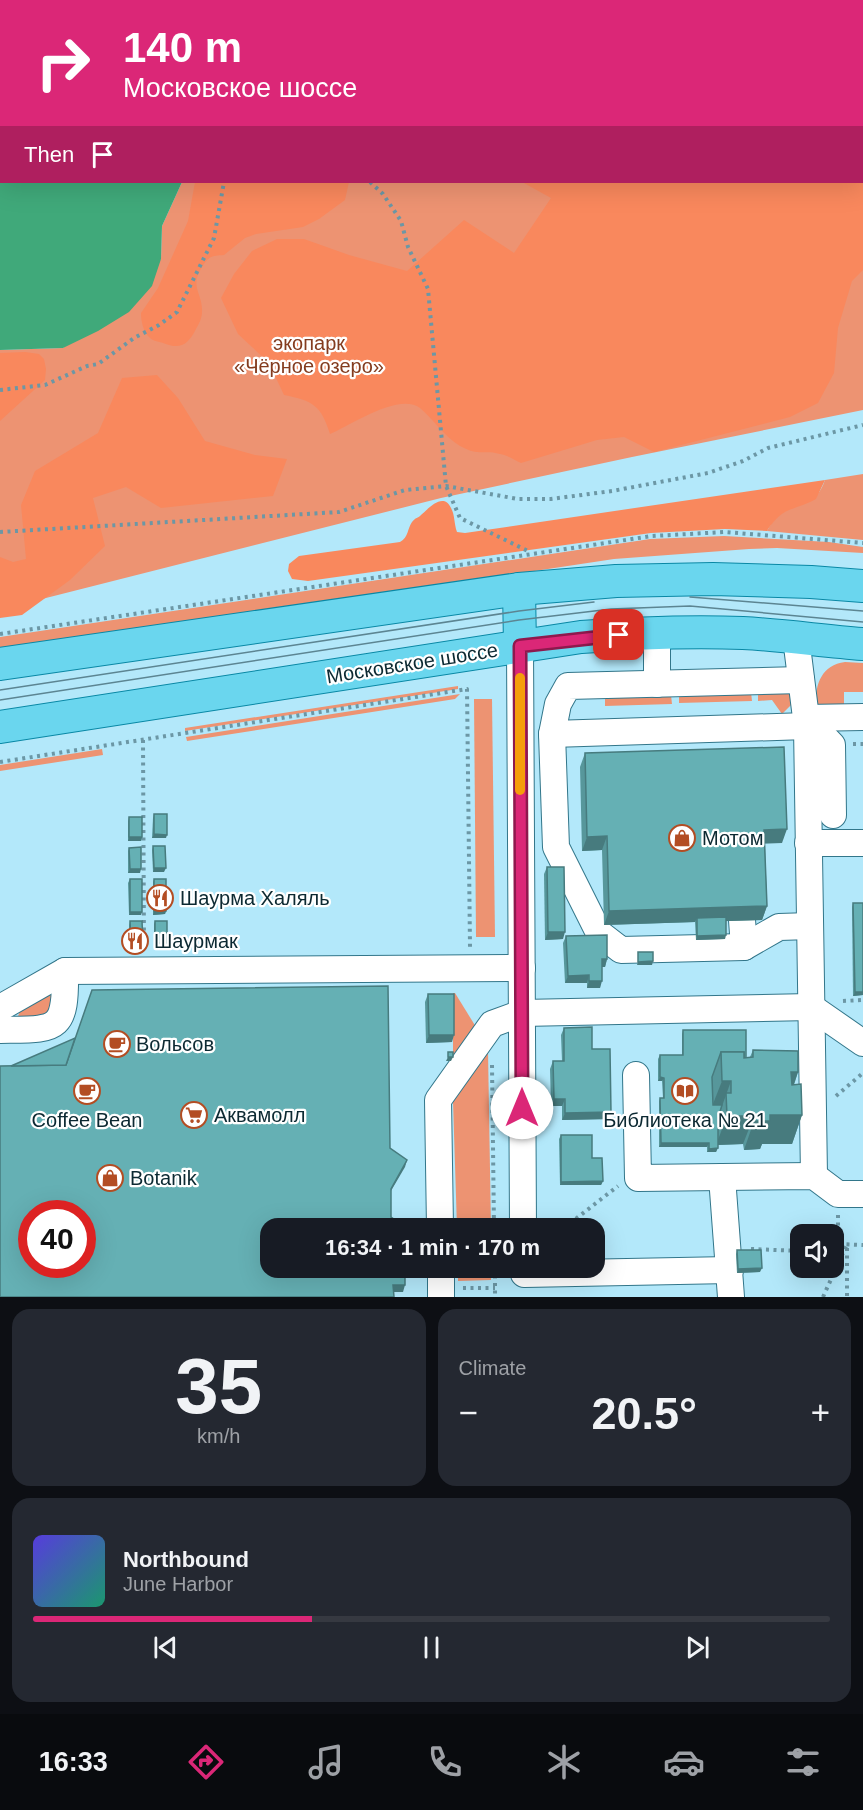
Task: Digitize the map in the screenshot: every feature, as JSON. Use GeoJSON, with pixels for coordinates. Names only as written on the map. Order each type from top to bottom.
{"type":"FeatureCollection","features":[{"type":"Feature","properties":{"kind":"main road"},"geometry":{"type":"LineString","coordinates":[[0,664],[519,589],[616,581],[714,579],[863,586]]}},
{"type":"Feature","properties":{"kind":"main road"},"geometry":{"type":"LineString","coordinates":[[519,589],[520,646]]}},
{"type":"Feature","properties":{"kind":"main road","name":"Московское шоссе"},"geometry":{"type":"LineString","coordinates":[[0,727],[581,638],[657,632],[745,633],[863,644]]}},
{"type":"Feature","properties":{"kind":"street"},"geometry":{"type":"LineString","coordinates":[[657,632],[657,684]]}},
{"type":"Feature","properties":{"kind":"street"},"geometry":{"type":"LineString","coordinates":[[796,638],[806,722],[814,1176]]}},
{"type":"Feature","properties":{"kind":"street"},"geometry":{"type":"LineString","coordinates":[[520,646],[523,1218]]}},
{"type":"Feature","properties":{"kind":"street"},"geometry":{"type":"LineString","coordinates":[[801,680],[568,686],[558,704],[552,734],[556,847],[599,933],[621,950],[744,947],[779,927],[810,926]]}},
{"type":"Feature","properties":{"kind":"street"},"geometry":{"type":"LineString","coordinates":[[552,734],[703,739],[806,722],[863,717]]}},
{"type":"Feature","properties":{"kind":"street"},"geometry":{"type":"LineString","coordinates":[[806,722],[832,745],[833,815]]}},
{"type":"Feature","properties":{"kind":"street"},"geometry":{"type":"LineString","coordinates":[[808,843],[863,843]]}},
{"type":"Feature","properties":{"kind":"street"},"geometry":{"type":"LineString","coordinates":[[742,920],[744,947]]}},
{"type":"Feature","properties":{"kind":"street"},"geometry":{"type":"LineString","coordinates":[[0,1008],[65,971],[522,968]]}},
{"type":"Feature","properties":{"kind":"street"},"geometry":{"type":"LineString","coordinates":[[0,1029],[49,1027],[60,1019],[66,1004],[65,971]]}},
{"type":"Feature","properties":{"kind":"street"},"geometry":{"type":"LineString","coordinates":[[440,1218],[438,1100],[492,1024],[522,1013],[811,1006],[863,1043]]}},
{"type":"Feature","properties":{"kind":"street"},"geometry":{"type":"LineString","coordinates":[[636,1075],[638,1178],[814,1176],[838,1194],[863,1194]]}},
{"type":"Feature","properties":{"kind":"street"},"geometry":{"type":"LineString","coordinates":[[722,1177],[731,1297]]}},
{"type":"Feature","properties":{"kind":"street"},"geometry":{"type":"LineString","coordinates":[[524,1280],[729,1260]]}},
{"type":"Feature","properties":{"kind":"street"},"geometry":{"type":"LineString","coordinates":[[444,1278],[448,1293]]}},
{"type":"Feature","properties":{"kind":"path"},"geometry":{"type":"LineString","coordinates":[[0,390],[45,385],[87,366],[98,364],[134,338],[159,325],[177,312],[214,238],[224,183]]}},
{"type":"Feature","properties":{"kind":"path"},"geometry":{"type":"LineString","coordinates":[[371,183],[382,194],[401,221],[408,247],[428,290],[446,486],[460,518],[532,553]]}},
{"type":"Feature","properties":{"kind":"path"},"geometry":{"type":"LineString","coordinates":[[0,532],[339,512],[405,490],[446,486],[518,499],[551,500],[708,473],[743,461],[768,448],[863,425]]}},
{"type":"Feature","properties":{"kind":"path"},"geometry":{"type":"LineString","coordinates":[[0,762],[467,689],[470,969]]}},
{"type":"Feature","properties":{"kind":"path"},"geometry":{"type":"LineString","coordinates":[[143,740],[144,970]]}},
{"type":"Feature","properties":{"kind":"path"},"geometry":{"type":"LineString","coordinates":[[492,1024],[495,1218]]}},
{"type":"Feature","properties":{"kind":"path"},"geometry":{"type":"LineString","coordinates":[[577,1218],[628,1178],[638,1178]]}},
{"type":"Feature","properties":{"kind":"path"},"geometry":{"type":"LineString","coordinates":[[838,1194],[838,1244],[863,1245]]}},
{"type":"Feature","properties":{"kind":"path"},"geometry":{"type":"LineString","coordinates":[[823,1297],[847,1244]]}},
{"type":"Feature","properties":{"kind":"path"},"geometry":{"type":"LineString","coordinates":[[847,1244],[848,1297]]}},
{"type":"Feature","properties":{"kind":"path"},"geometry":{"type":"LineString","coordinates":[[729,1260],[773,1249],[790,1250]]}},
{"type":"Feature","properties":{"kind":"path"},"geometry":{"type":"LineString","coordinates":[[495,1278],[495,1297]]}},
{"type":"Feature","properties":{"kind":"path"},"geometry":{"type":"LineString","coordinates":[[448,1293],[495,1288]]}},
{"type":"Feature","properties":{"kind":"green space","name":"экопарк «Чёрное озеро»"},"geometry":{"type":"Polygon","coordinates":[[[182,183],[863,183],[863,410],[441,498],[42,599],[0,606],[0,350],[63,348],[161,259],[162,226],[182,183]]]}},
{"type":"Feature","properties":{"kind":"green space"},"geometry":{"type":"Polygon","coordinates":[[[195,183],[349,183],[345,200],[319,219],[303,227],[256,234],[245,238],[224,255],[213,256],[209,259],[198,274],[197,280],[202,305],[200,321],[187,342],[174,346],[150,338],[143,326],[141,313],[158,288],[188,221],[195,183]]]}},
{"type":"Feature","properties":{"kind":"green space"},"geometry":{"type":"Polygon","coordinates":[[[524,183],[863,183],[863,270],[852,281],[838,328],[834,373],[818,403],[790,417],[654,452],[624,437],[597,440],[521,463],[503,455],[472,451],[460,446],[420,408],[411,404],[388,407],[330,434],[319,410],[309,402],[284,395],[269,363],[238,334],[221,298],[234,274],[252,251],[277,239],[304,239],[349,255],[407,271],[464,220],[514,253],[551,198],[524,183]]]}},
{"type":"Feature","properties":{"kind":"green space"},"geometry":{"type":"Polygon","coordinates":[[[0,353],[39,354],[44,359],[45,380],[0,421],[0,353]]]}},
{"type":"Feature","properties":{"kind":"green space"},"geometry":{"type":"Polygon","coordinates":[[[157,375],[178,398],[205,441],[255,455],[287,459],[273,496],[161,508],[126,487],[93,498],[105,546],[70,580],[22,615],[0,618],[0,557],[13,562],[26,559],[21,505],[35,471],[98,433],[122,378],[157,375]]]}},
{"type":"Feature","properties":{"kind":"green space"},"geometry":{"type":"Polygon","coordinates":[[[863,474],[863,540],[767,531],[784,511],[804,504],[816,496],[825,480],[863,474]]]}},
{"type":"Feature","properties":{"kind":"green space"},"geometry":{"type":"Polygon","coordinates":[[[825,480],[816,499],[784,513],[767,531],[725,529],[651,533],[308,581],[292,579],[288,571],[289,564],[299,556],[400,542],[405,538],[413,520],[440,501],[448,503],[451,508],[457,532],[465,533],[825,480]]]}},
{"type":"Feature","properties":{"kind":"green space"},"geometry":{"type":"Polygon","coordinates":[[[724,536],[829,542],[863,547],[863,553],[777,548],[614,559],[0,651],[0,637],[650,539],[724,536]]]}},
{"type":"Feature","properties":{"kind":"green space"},"geometry":{"type":"Polygon","coordinates":[[[845,662],[863,663],[863,692],[844,692],[844,705],[821,708],[816,704],[816,697],[825,671],[845,662]]]}},
{"type":"Feature","properties":{"kind":"green space"},"geometry":{"type":"Polygon","coordinates":[[[458,686],[458,689],[185,731],[185,728],[458,686]]]}},
{"type":"Feature","properties":{"kind":"green space"},"geometry":{"type":"Polygon","coordinates":[[[789,690],[793,703],[782,714],[772,700],[758,701],[758,692],[789,690]]]}},
{"type":"Feature","properties":{"kind":"green space"},"geometry":{"type":"Polygon","coordinates":[[[751,692],[752,701],[679,703],[679,694],[751,692]]]}},
{"type":"Feature","properties":{"kind":"green space"},"geometry":{"type":"Polygon","coordinates":[[[460,694],[455,699],[187,741],[186,737],[460,694]]]}},
{"type":"Feature","properties":{"kind":"green space"},"geometry":{"type":"Polygon","coordinates":[[[671,695],[672,704],[605,706],[605,697],[671,695]]]}},
{"type":"Feature","properties":{"kind":"green space"},"geometry":{"type":"Polygon","coordinates":[[[474,699],[492,699],[495,937],[476,937],[474,699]]]}},
{"type":"Feature","properties":{"kind":"green space"},"geometry":{"type":"Polygon","coordinates":[[[102,749],[103,755],[0,771],[0,765],[102,749]]]}},
{"type":"Feature","properties":{"kind":"green space"},"geometry":{"type":"Polygon","coordinates":[[[453,993],[476,1027],[453,1055],[453,993]]]}},
{"type":"Feature","properties":{"kind":"green space"},"geometry":{"type":"Polygon","coordinates":[[[49,994],[54,994],[58,1015],[17,1019],[20,1011],[49,994]]]}},
{"type":"Feature","properties":{"kind":"green space"},"geometry":{"type":"Polygon","coordinates":[[[488,1051],[491,1218],[457,1218],[453,1102],[488,1051]]]}},
{"type":"Feature","properties":{"kind":"green space"},"geometry":{"type":"Polygon","coordinates":[[[458,1278],[491,1278],[491,1280],[458,1281],[458,1278]]]}},
{"type":"Feature","properties":{"kind":"shaded area"},"geometry":{"type":"Polygon","coordinates":[[[0,183],[182,183],[162,226],[161,259],[152,286],[129,312],[98,331],[63,348],[0,350],[0,183]]]}},
{"type":"Feature","properties":{"kind":"building","name":"Мотом"},"geometry":{"type":"Polygon","coordinates":[[[784,747],[787,829],[764,830],[767,906],[609,911],[607,836],[587,837],[585,753],[784,747]]]}},
{"type":"Feature","properties":{"kind":"building"},"geometry":{"type":"Polygon","coordinates":[[[154,814],[167,814],[167,835],[154,834],[154,814]]]}},
{"type":"Feature","properties":{"kind":"building"},"geometry":{"type":"Polygon","coordinates":[[[129,817],[142,817],[142,837],[129,837],[129,817]]]}},
{"type":"Feature","properties":{"kind":"building"},"geometry":{"type":"Polygon","coordinates":[[[153,846],[165,846],[166,868],[154,868],[153,846]]]}},
{"type":"Feature","properties":{"kind":"building"},"geometry":{"type":"Polygon","coordinates":[[[141,847],[141,869],[130,869],[129,848],[141,847]]]}},
{"type":"Feature","properties":{"kind":"building"},"geometry":{"type":"Polygon","coordinates":[[[547,867],[564,867],[565,932],[548,932],[547,867]]]}},
{"type":"Feature","properties":{"kind":"building"},"geometry":{"type":"Polygon","coordinates":[[[130,879],[142,879],[142,912],[130,912],[130,879]]]}},
{"type":"Feature","properties":{"kind":"building"},"geometry":{"type":"Polygon","coordinates":[[[154,879],[166,879],[166,911],[154,911],[154,879]]]}},
{"type":"Feature","properties":{"kind":"building"},"geometry":{"type":"Polygon","coordinates":[[[853,903],[863,903],[863,992],[855,992],[853,903]]]}},
{"type":"Feature","properties":{"kind":"building"},"geometry":{"type":"Polygon","coordinates":[[[726,917],[726,935],[697,936],[697,918],[726,917]]]}},
{"type":"Feature","properties":{"kind":"building"},"geometry":{"type":"Polygon","coordinates":[[[130,921],[142,921],[143,943],[131,943],[130,921]]]}},
{"type":"Feature","properties":{"kind":"building"},"geometry":{"type":"Polygon","coordinates":[[[155,921],[167,921],[167,942],[155,943],[155,921]]]}},
{"type":"Feature","properties":{"kind":"building"},"geometry":{"type":"Polygon","coordinates":[[[607,935],[607,959],[602,959],[602,981],[589,981],[589,975],[568,976],[566,936],[607,935]]]}},
{"type":"Feature","properties":{"kind":"building"},"geometry":{"type":"Polygon","coordinates":[[[638,952],[653,952],[653,961],[638,962],[638,952]]]}},
{"type":"Feature","properties":{"kind":"building","name":"Аквамолл"},"geometry":{"type":"Polygon","coordinates":[[[388,986],[390,1148],[407,1160],[391,1189],[392,1218],[260,1218],[260,1278],[405,1278],[405,1285],[393,1285],[394,1297],[0,1297],[0,1066],[66,1065],[92,990],[388,986]]]}},
{"type":"Feature","properties":{"kind":"building"},"geometry":{"type":"Polygon","coordinates":[[[428,994],[454,994],[454,1035],[429,1035],[428,994]]]}},
{"type":"Feature","properties":{"kind":"building"},"geometry":{"type":"Polygon","coordinates":[[[592,1027],[592,1049],[610,1049],[611,1112],[565,1113],[565,1099],[554,1099],[553,1061],[564,1061],[564,1028],[592,1027]]]}},
{"type":"Feature","properties":{"kind":"building"},"geometry":{"type":"Polygon","coordinates":[[[683,1030],[746,1030],[746,1058],[744,1058],[744,1052],[721,1052],[712,1077],[713,1105],[722,1105],[718,1118],[718,1148],[709,1149],[709,1143],[661,1143],[660,1098],[664,1098],[664,1078],[660,1077],[660,1055],[683,1055],[683,1030]]]}},
{"type":"Feature","properties":{"kind":"building"},"geometry":{"type":"Polygon","coordinates":[[[75,1038],[66,1065],[11,1066],[75,1038]]]}},
{"type":"Feature","properties":{"kind":"building"},"geometry":{"type":"Polygon","coordinates":[[[753,1050],[798,1051],[798,1072],[791,1072],[792,1085],[801,1084],[802,1115],[770,1115],[770,1121],[754,1121],[754,1116],[727,1116],[726,1093],[731,1093],[731,1081],[722,1081],[721,1052],[744,1052],[744,1058],[753,1057],[753,1050]]]}},
{"type":"Feature","properties":{"kind":"building"},"geometry":{"type":"Polygon","coordinates":[[[448,1052],[453,1052],[453,1057],[448,1057],[448,1052]]]}},
{"type":"Feature","properties":{"kind":"building"},"geometry":{"type":"Polygon","coordinates":[[[561,1135],[592,1135],[592,1158],[602,1158],[603,1181],[561,1182],[561,1135]]]}},
{"type":"Feature","properties":{"kind":"building"},"geometry":{"type":"Polygon","coordinates":[[[737,1250],[761,1250],[762,1268],[738,1269],[737,1250]]]}},
{"type":"Feature","properties":{"kind":"tram line"},"geometry":{"type":"LineString","coordinates":[[690,597],[863,611]]}},
{"type":"Feature","properties":{"kind":"tram line"},"geometry":{"type":"LineString","coordinates":[[0,690],[519,611],[594,602]]}},
{"type":"Feature","properties":{"kind":"tram line"},"geometry":{"type":"LineString","coordinates":[[0,700],[519,620],[611,609],[690,606],[863,622]]}},
{"type":"Feature","properties":{"kind":"slow traffic"},"geometry":{"type":"LineString","coordinates":[[520,678],[520,790]]}},
{"type":"Feature","properties":{"kind":"place","name":"Мотом"},"geometry":{"type":"Point","coordinates":[682,838]}},
{"type":"Feature","properties":{"kind":"place","name":"Шаурма Халяль"},"geometry":{"type":"Point","coordinates":[160,898]}},
{"type":"Feature","properties":{"kind":"place","name":"Шаурмак"},"geometry":{"type":"Point","coordinates":[135,941]}},
{"type":"Feature","properties":{"kind":"place","name":"Вольсов"},"geometry":{"type":"Point","coordinates":[117,1044]}},
{"type":"Feature","properties":{"kind":"place","name":"Coffee Bean"},"geometry":{"type":"Point","coordinates":[87,1091]}},
{"type":"Feature","properties":{"kind":"place","name":"Библиотека № 21"},"geometry":{"type":"Point","coordinates":[685,1091]}},
{"type":"Feature","properties":{"kind":"place","name":"Аквамолл"},"geometry":{"type":"Point","coordinates":[194,1115]}},
{"type":"Feature","properties":{"kind":"place","name":"Botanik"},"geometry":{"type":"Point","coordinates":[110,1178]}},
{"type":"Feature","properties":{"kind":"route"},"geometry":{"type":"LineString","coordinates":[[522,1108],[520,646],[619,635]]}}]}
